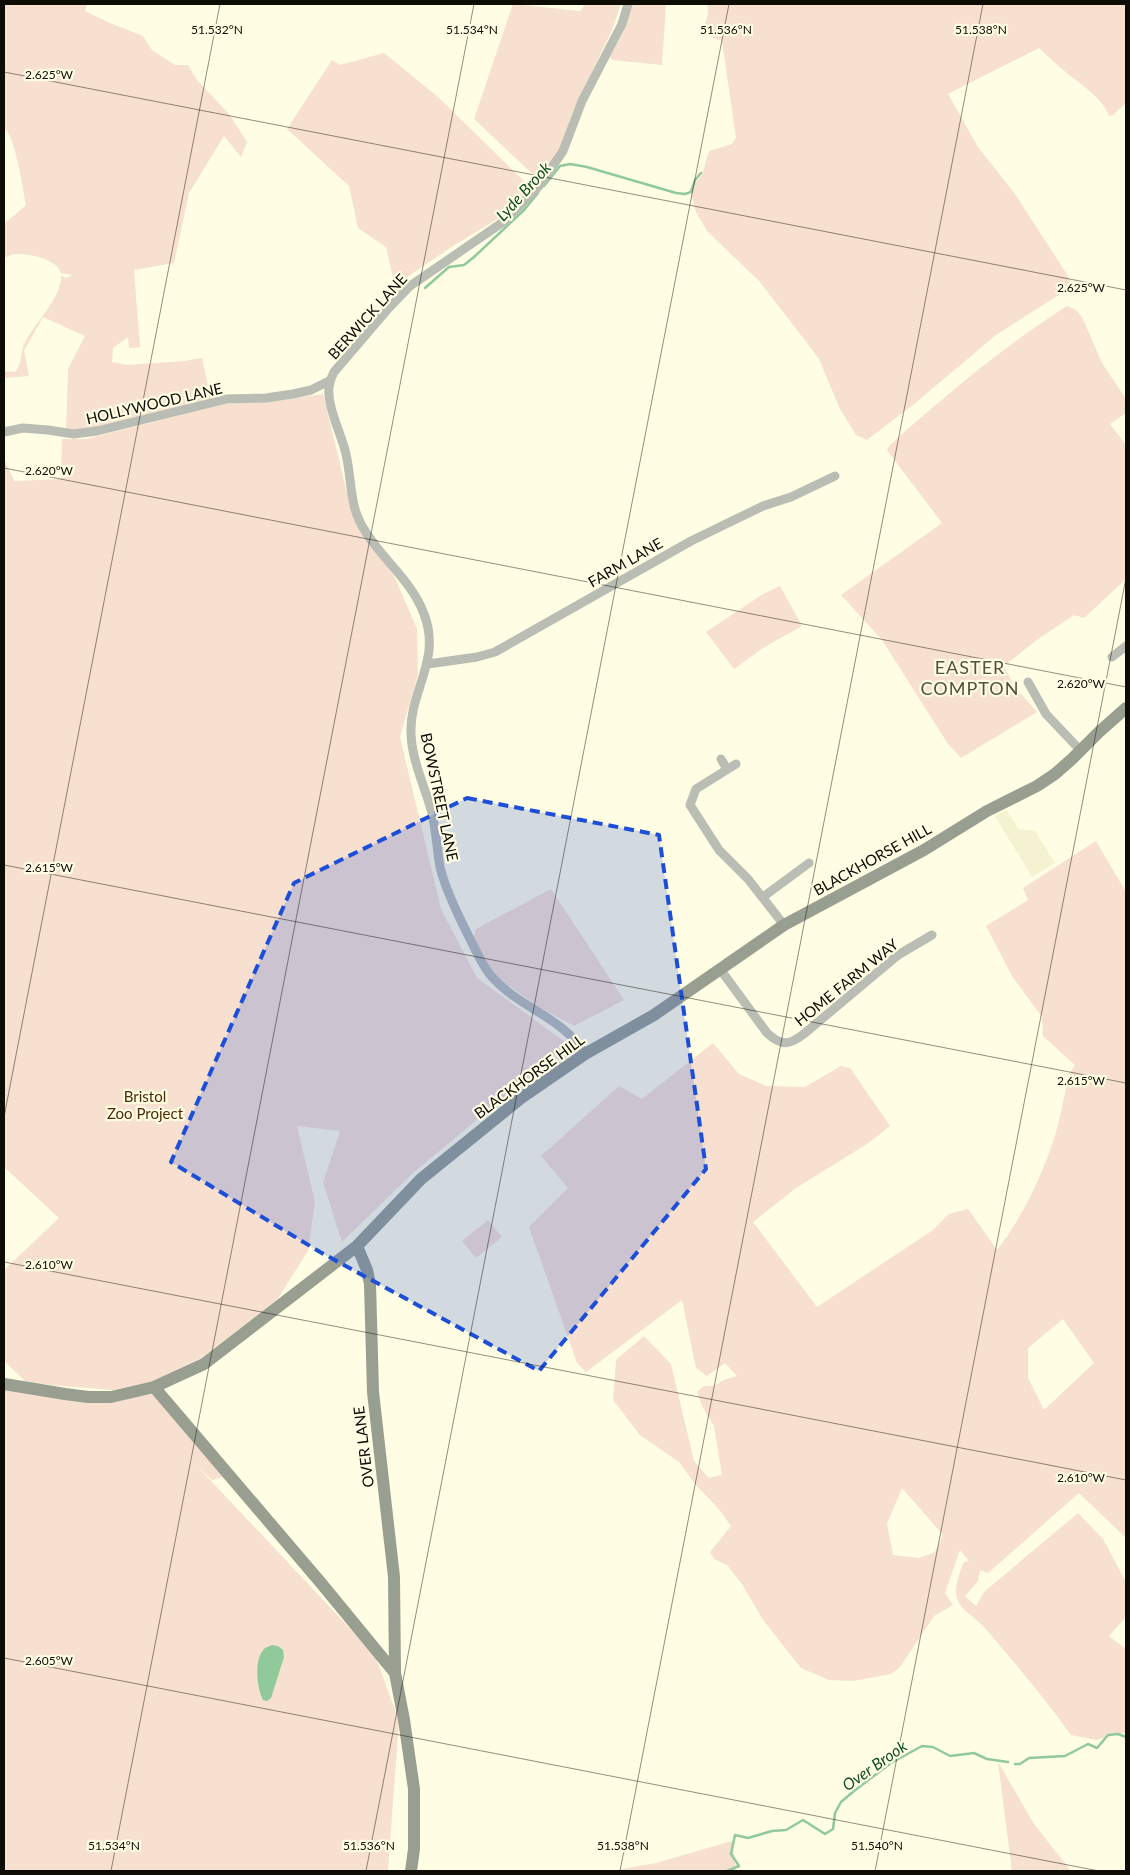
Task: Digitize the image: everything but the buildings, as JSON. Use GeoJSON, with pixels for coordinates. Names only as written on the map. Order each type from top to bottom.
{"type":"FeatureCollection","features":[{"type":"Feature","properties":{"kind":"main road","name":"BLACKHORSE HILL"},"geometry":{"type":"LineString","coordinates":[[4,1384],[20,1388],[88,1397],[123,1395],[154,1387],[204,1364],[357,1246],[421,1179],[521,1098],[585,1054],[654,1015],[784,925],[924,850],[987,811],[1037,786],[1056,774],[1104,726],[1126,708]]}},
{"type":"Feature","properties":{"kind":"main road","name":"OVER LANE"},"geometry":{"type":"LineString","coordinates":[[357,1246],[367,1270],[370,1290],[373,1392],[394,1577],[394,1673],[404,1720],[414,1789],[414,1849],[411,1871]]}},
{"type":"Feature","properties":{"kind":"main road","name":"OVER LANE"},"geometry":{"type":"LineString","coordinates":[[154,1387],[321,1583],[394,1673]]}},
{"type":"Feature","properties":{"kind":"main road"},"geometry":{"type":"LineString","coordinates":[[366,1639],[394,1645]]}},
{"type":"Feature","properties":{"kind":"street","name":"BERWICK LANE"},"geometry":{"type":"LineString","coordinates":[[329,396],[329,381],[334,372],[410,286],[506,220],[539,186],[563,151],[582,101],[622,24],[628,4]]}},
{"type":"Feature","properties":{"kind":"street","name":"HOLLYWOOD LANE"},"geometry":{"type":"LineString","coordinates":[[4,432],[23,428],[74,434],[97,432],[227,399],[266,398],[311,390],[329,381]]}},
{"type":"Feature","properties":{"kind":"street","name":"HOLLYWOOD LANE"},"geometry":{"type":"LineString","coordinates":[[311,390],[329,396]]}},
{"type":"Feature","properties":{"kind":"street","name":"BOWSTREET LANE"},"geometry":{"type":"LineString","coordinates":[[329,396],[346,455],[349,478],[360,521],[376,546],[408,583],[418,599],[429,631],[428,664],[412,717],[411,735],[415,756],[432,814],[441,868],[446,884],[475,949],[492,978],[505,989],[552,1020],[577,1041],[585,1054]]}},
{"type":"Feature","properties":{"kind":"street","name":"FARM LANE"},"geometry":{"type":"LineString","coordinates":[[428,664],[477,657],[495,652],[691,541],[763,506],[791,497],[835,476]]}},
{"type":"Feature","properties":{"kind":"street"},"geometry":{"type":"LineString","coordinates":[[1112,658],[1126,646]]}},
{"type":"Feature","properties":{"kind":"street"},"geometry":{"type":"LineString","coordinates":[[1028,682],[1046,714],[1081,751]]}},
{"type":"Feature","properties":{"kind":"street"},"geometry":{"type":"LineString","coordinates":[[721,759],[727,769]]}},
{"type":"Feature","properties":{"kind":"street"},"geometry":{"type":"LineString","coordinates":[[736,764],[696,789],[690,805],[719,850],[763,897],[784,925]]}},
{"type":"Feature","properties":{"kind":"street"},"geometry":{"type":"LineString","coordinates":[[763,897],[809,863]]}},
{"type":"Feature","properties":{"kind":"street","name":"HOME FARM WAY"},"geometry":{"type":"LineString","coordinates":[[720,969],[767,1033],[776,1041],[788,1043],[805,1033],[898,954],[932,935]]}},
{"type":"Feature","properties":{"kind":"highlighted area"},"geometry":{"type":"Polygon","coordinates":[[[467,798],[659,835],[706,1169],[539,1371],[320,1252],[171,1162],[294,883],[467,798]]]}},
{"type":"Feature","properties":{"kind":"shaded area"},"geometry":{"type":"Polygon","coordinates":[[[1007,810],[1018,829],[1035,831],[1055,863],[1032,877],[995,816],[1007,810]]]}},
{"type":"Feature","properties":{"kind":"shaded area"},"geometry":{"type":"Polygon","coordinates":[[[272,1645],[278,1646],[283,1650],[284,1657],[271,1698],[267,1701],[263,1700],[257,1674],[261,1653],[265,1648],[272,1645]]]}},
{"type":"Feature","properties":{"kind":"green space"},"geometry":{"type":"Polygon","coordinates":[[[4,4],[87,4],[85,11],[143,36],[152,50],[175,65],[188,65],[197,80],[229,114],[247,142],[241,157],[224,136],[189,193],[174,263],[134,270],[140,347],[129,348],[128,337],[113,348],[112,362],[126,365],[202,358],[211,400],[85,430],[66,431],[68,369],[85,336],[43,317],[24,351],[29,376],[4,378],[4,371],[15,372],[20,364],[23,347],[57,294],[61,276],[67,278],[72,275],[61,273],[54,264],[34,256],[15,254],[4,258],[4,224],[26,205],[15,151],[8,132],[4,127],[4,4]]]}},
{"type":"Feature","properties":{"kind":"green space"},"geometry":{"type":"Polygon","coordinates":[[[513,4],[580,11],[585,4],[621,4],[612,30],[574,109],[559,150],[539,180],[474,119],[513,4]]]}},
{"type":"Feature","properties":{"kind":"green space"},"geometry":{"type":"Polygon","coordinates":[[[632,4],[666,4],[662,65],[612,60],[610,57],[622,35],[632,4]]]}},
{"type":"Feature","properties":{"kind":"green space"},"geometry":{"type":"Polygon","coordinates":[[[707,4],[1126,4],[1126,103],[1113,115],[1109,116],[1095,96],[1039,48],[948,94],[978,147],[1015,194],[1068,276],[1071,287],[996,335],[914,404],[867,440],[856,435],[840,409],[819,359],[759,281],[707,231],[696,212],[690,189],[702,175],[709,151],[732,144],[736,138],[722,41],[701,33],[708,15],[707,4]]]}},
{"type":"Feature","properties":{"kind":"green space"},"geometry":{"type":"Polygon","coordinates":[[[384,53],[438,97],[532,189],[504,215],[407,277],[397,295],[386,247],[358,228],[349,186],[287,129],[332,60],[340,65],[384,53]]]}},
{"type":"Feature","properties":{"kind":"green space"},"geometry":{"type":"Polygon","coordinates":[[[1067,306],[1076,310],[1082,317],[1102,363],[1126,399],[1126,413],[1110,424],[1126,445],[1126,579],[1084,618],[1074,615],[1038,639],[1004,666],[1014,686],[1037,712],[961,758],[948,744],[882,640],[841,595],[942,523],[887,450],[890,445],[976,372],[1020,338],[1067,306]]]}},
{"type":"Feature","properties":{"kind":"green space","name":"Bristol Zoo Project"},"geometry":{"type":"Polygon","coordinates":[[[323,394],[353,517],[395,578],[417,629],[418,674],[400,737],[441,909],[477,978],[568,1044],[413,1173],[342,1242],[323,1182],[340,1131],[297,1126],[315,1202],[308,1251],[277,1300],[201,1358],[151,1382],[113,1390],[27,1383],[4,1361],[4,1270],[59,1218],[4,1167],[4,458],[14,481],[61,479],[62,439],[86,439],[224,404],[276,401],[323,394]]]}},
{"type":"Feature","properties":{"kind":"green space"},"geometry":{"type":"Polygon","coordinates":[[[780,586],[802,626],[763,648],[734,669],[706,632],[763,594],[780,586]]]}},
{"type":"Feature","properties":{"kind":"green space"},"geometry":{"type":"Polygon","coordinates":[[[1096,841],[1126,892],[1126,1538],[1079,1493],[988,1573],[980,1570],[978,1581],[965,1596],[976,1606],[984,1592],[1078,1513],[1103,1539],[1126,1582],[1126,1617],[1109,1636],[1126,1649],[1126,1732],[1096,1740],[1071,1735],[1040,1693],[995,1640],[961,1606],[956,1593],[957,1582],[964,1562],[969,1561],[960,1550],[945,1593],[953,1605],[934,1616],[900,1667],[891,1674],[853,1681],[829,1680],[801,1668],[763,1620],[742,1584],[727,1565],[714,1559],[710,1552],[731,1526],[679,1462],[640,1435],[613,1400],[616,1360],[644,1336],[671,1364],[694,1461],[709,1478],[722,1475],[714,1426],[703,1408],[697,1392],[704,1386],[713,1386],[737,1376],[725,1363],[707,1376],[696,1368],[682,1300],[586,1372],[577,1363],[529,1227],[568,1188],[541,1156],[619,1086],[642,1099],[713,1043],[739,1074],[766,1086],[805,1087],[841,1066],[850,1068],[890,1126],[867,1144],[796,1188],[753,1222],[817,1307],[933,1230],[949,1214],[968,1209],[997,1250],[1022,1213],[1041,1173],[1052,1145],[1069,1074],[1075,1065],[1043,1036],[1042,1017],[1012,976],[986,926],[1028,900],[1023,888],[1096,841]],[[1063,1319],[1028,1348],[1028,1378],[1044,1410],[1094,1363],[1063,1319]],[[902,1488],[887,1524],[893,1555],[919,1558],[935,1552],[943,1535],[902,1488]]]}},
{"type":"Feature","properties":{"kind":"green space"},"geometry":{"type":"Polygon","coordinates":[[[551,889],[624,1000],[574,1026],[539,1007],[494,975],[473,938],[476,929],[551,889]]]}},
{"type":"Feature","properties":{"kind":"green space"},"geometry":{"type":"Polygon","coordinates":[[[488,1220],[502,1237],[476,1258],[462,1241],[488,1220]]]}},
{"type":"Feature","properties":{"kind":"green space"},"geometry":{"type":"Polygon","coordinates":[[[4,1387],[152,1394],[223,1477],[212,1480],[196,1465],[375,1655],[399,1721],[388,1871],[4,1871],[4,1387]]]}},
{"type":"Feature","properties":{"kind":"green space"},"geometry":{"type":"Polygon","coordinates":[[[998,1762],[1034,1824],[1071,1871],[1012,1871],[998,1762]]]}},
{"type":"Feature","properties":{"kind":"green space"},"geometry":{"type":"Polygon","coordinates":[[[732,1841],[736,1871],[611,1871],[656,1863],[732,1841]]]}},
{"type":"Feature","properties":{"kind":"waterway","name":"Lyde Brook"},"geometry":{"type":"LineString","coordinates":[[544,186],[560,166],[570,164],[685,194],[691,192],[695,180],[701,173]]}},
{"type":"Feature","properties":{"kind":"waterway","name":"Lyde Brook"},"geometry":{"type":"LineString","coordinates":[[425,288],[449,267],[464,265],[474,257],[524,210],[538,193]]}},
{"type":"Feature","properties":{"kind":"waterway","name":"Over Brook"},"geometry":{"type":"LineString","coordinates":[[1015,1764],[1020,1764],[1029,1758],[1065,1756],[1088,1744],[1097,1748],[1108,1735],[1118,1734],[1126,1737]]}},
{"type":"Feature","properties":{"kind":"waterway","name":"Over Brook"},"geometry":{"type":"LineString","coordinates":[[727,1871],[739,1866],[731,1854],[735,1835],[748,1838],[772,1831],[786,1830],[803,1820],[825,1834],[833,1829],[835,1813],[841,1802],[891,1763],[922,1746],[933,1747],[950,1756],[974,1753],[987,1759],[1008,1762]]}},
{"type":"Feature","properties":{"kind":"district","name":"EASTER COMPTON"},"geometry":{"type":"Point","coordinates":[970,678]}}]}
